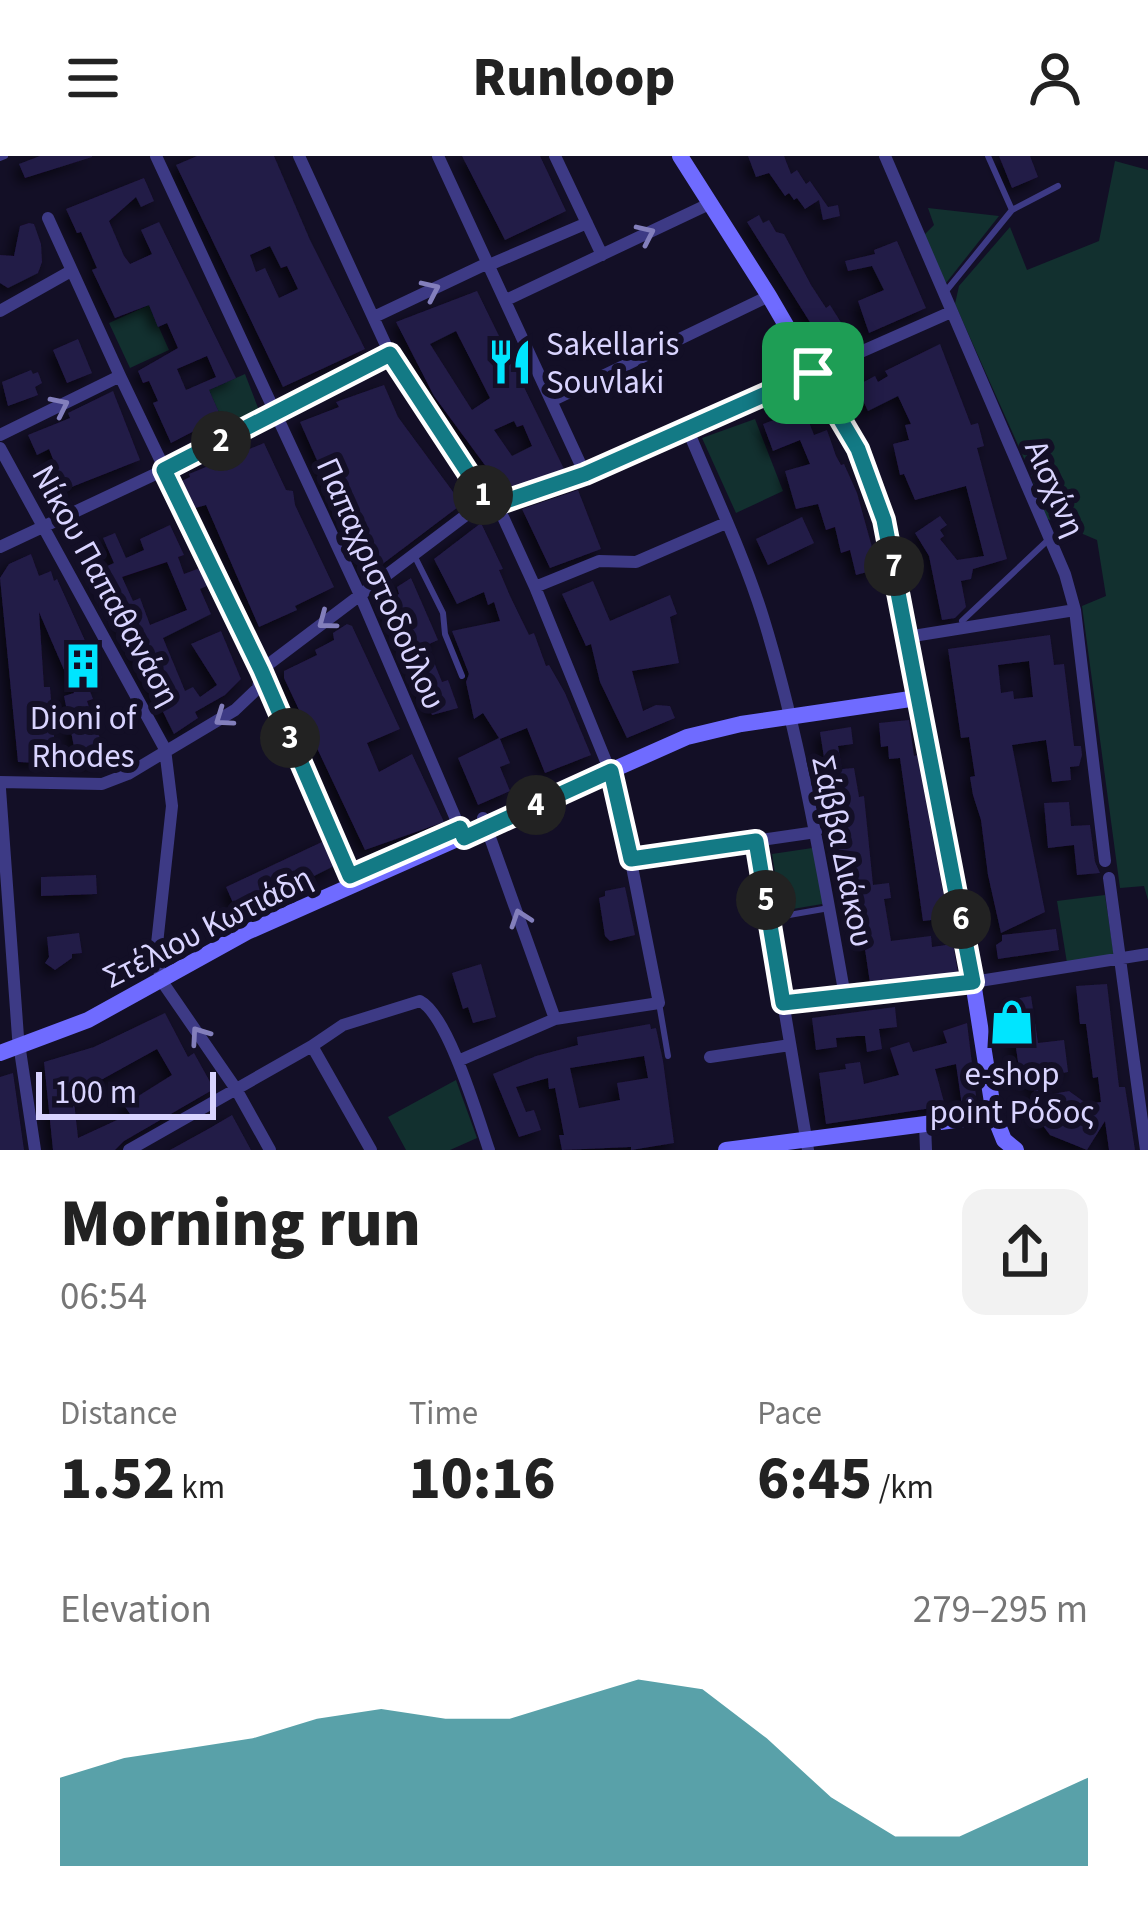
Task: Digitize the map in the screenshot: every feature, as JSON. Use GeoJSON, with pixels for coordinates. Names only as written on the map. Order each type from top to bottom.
{"type":"FeatureCollection","features":[{"type":"Feature","properties":{"kind":"street","name":"Παπαχριστοδούλου"},"geometry":{"type":"LineString","coordinates":[[155,156],[360,595],[462,833]]}},
{"type":"Feature","properties":{"kind":"street"},"geometry":{"type":"LineString","coordinates":[[299,156],[390,354],[492,502],[536,587],[609,766],[659,1003],[555,1019],[458,1061]]}},
{"type":"Feature","properties":{"kind":"street"},"geometry":{"type":"LineString","coordinates":[[438,156],[585,474]]}},
{"type":"Feature","properties":{"kind":"street"},"geometry":{"type":"LineString","coordinates":[[555,156],[602,255]]}},
{"type":"Feature","properties":{"kind":"street"},"geometry":{"type":"LineString","coordinates":[[680,156],[858,449],[876,494],[973,982],[994,1115],[1010,1145]]}},
{"type":"Feature","properties":{"kind":"street","name":"Αισχίνη"},"geometry":{"type":"LineString","coordinates":[[885,156],[1050,539],[1075,610],[1106,861]]}},
{"type":"Feature","properties":{"kind":"street"},"geometry":{"type":"LineString","coordinates":[[506,300],[710,204]]}},
{"type":"Feature","properties":{"kind":"street"},"geometry":{"type":"LineString","coordinates":[[48,218],[261,670],[350,876]]}},
{"type":"Feature","properties":{"kind":"street"},"geometry":{"type":"LineString","coordinates":[[374,317],[587,224]]}},
{"type":"Feature","properties":{"kind":"street"},"geometry":{"type":"LineString","coordinates":[[0,311],[71,271]]}},
{"type":"Feature","properties":{"kind":"street"},"geometry":{"type":"LineString","coordinates":[[553,400],[769,296]]}},
{"type":"Feature","properties":{"kind":"street"},"geometry":{"type":"LineString","coordinates":[[34,1150],[12,1042],[0,786],[102,784],[128,774],[235,710],[258,688],[261,670],[414,554],[492,502],[585,474],[951,312]]}},
{"type":"Feature","properties":{"kind":"street"},"geometry":{"type":"LineString","coordinates":[[0,547],[164,470],[390,354]]}},
{"type":"Feature","properties":{"kind":"street"},"geometry":{"type":"LineString","coordinates":[[0,435],[120,376]]}},
{"type":"Feature","properties":{"kind":"street","name":"Σάββα Διάκου"},"geometry":{"type":"LineString","coordinates":[[687,428],[762,613],[816,832],[845,996]]}},
{"type":"Feature","properties":{"kind":"street","name":"Νίκου Παπαθανάση"},"geometry":{"type":"LineString","coordinates":[[0,448],[166,749]]}},
{"type":"Feature","properties":{"kind":"street"},"geometry":{"type":"LineString","coordinates":[[536,587],[599,561],[637,562],[726,523]]}},
{"type":"Feature","properties":{"kind":"street"},"geometry":{"type":"LineString","coordinates":[[907,637],[1075,610]]}},
{"type":"Feature","properties":{"kind":"street","name":"Στέλιου Κωτιάδη"},"geometry":{"type":"LineString","coordinates":[[0,1053],[12,1042],[701,724],[916,693]]}},
{"type":"Feature","properties":{"kind":"street"},"geometry":{"type":"LineString","coordinates":[[166,749],[172,806],[156,953],[159,975],[236,1089],[270,1150]]}},
{"type":"Feature","properties":{"kind":"street"},"geometry":{"type":"LineString","coordinates":[[486,822],[555,1019]]}},
{"type":"Feature","properties":{"kind":"street"},"geometry":{"type":"LineString","coordinates":[[631,859],[816,832]]}},
{"type":"Feature","properties":{"kind":"street","name":"Στέλιου Κωτιάδη"},"geometry":{"type":"LineString","coordinates":[[159,975],[245,922],[462,833]]}},
{"type":"Feature","properties":{"kind":"street"},"geometry":{"type":"LineString","coordinates":[[756,841],[807,1144]]}},
{"type":"Feature","properties":{"kind":"street"},"geometry":{"type":"LineString","coordinates":[[1109,878],[1145,1150]]}},
{"type":"Feature","properties":{"kind":"street"},"geometry":{"type":"LineString","coordinates":[[783,1003],[973,982],[1148,954]]}},
{"type":"Feature","properties":{"kind":"street"},"geometry":{"type":"LineString","coordinates":[[128,1150],[343,1025],[420,1001],[430,1007],[458,1061],[489,1150]]}},
{"type":"Feature","properties":{"kind":"street"},"geometry":{"type":"LineString","coordinates":[[710,1057],[790,1045]]}},
{"type":"Feature","properties":{"kind":"street"},"geometry":{"type":"LineString","coordinates":[[312,1046],[371,1150]]}},
{"type":"Feature","properties":{"kind":"street"},"geometry":{"type":"LineString","coordinates":[[732,1150],[807,1144],[994,1115]]}},
{"type":"Feature","properties":{"kind":"street"},"geometry":{"type":"LineString","coordinates":[[925,1124],[926,1150]]}},
{"type":"Feature","properties":{"kind":"lane"},"geometry":{"type":"LineString","coordinates":[[988,156],[1012,210]]}},
{"type":"Feature","properties":{"kind":"lane"},"geometry":{"type":"LineString","coordinates":[[944,294],[1012,210],[1058,186]]}},
{"type":"Feature","properties":{"kind":"lane"},"geometry":{"type":"LineString","coordinates":[[962,621],[1050,539]]}},
{"type":"Feature","properties":{"kind":"lane"},"geometry":{"type":"LineString","coordinates":[[414,554],[443,613],[445,634],[461,676]]}},
{"type":"Feature","properties":{"kind":"lane"},"geometry":{"type":"LineString","coordinates":[[769,919],[830,908]]}},
{"type":"Feature","properties":{"kind":"lane"},"geometry":{"type":"LineString","coordinates":[[659,1003],[668,1056]]}},
{"type":"Feature","properties":{"kind":"green space"},"geometry":{"type":"Polygon","coordinates":[[[1115,161],[1148,170],[1148,900],[1144,886],[1120,888],[1082,606],[1106,596],[1097,540],[1043,517],[1031,474],[955,304],[959,286],[1010,227],[1027,270],[1099,241],[1115,161]]]}},
{"type":"Feature","properties":{"kind":"green space"},"geometry":{"type":"Polygon","coordinates":[[[928,208],[999,216],[946,283],[923,236],[934,225],[928,208]]]}},
{"type":"Feature","properties":{"kind":"green space"},"geometry":{"type":"Polygon","coordinates":[[[149,305],[169,350],[130,368],[109,323],[149,305]]]}},
{"type":"Feature","properties":{"kind":"green space"},"geometry":{"type":"Polygon","coordinates":[[[245,374],[260,413],[226,429],[209,390],[245,374]]]}},
{"type":"Feature","properties":{"kind":"green space"},"geometry":{"type":"Polygon","coordinates":[[[755,419],[783,491],[736,513],[702,438],[755,419]]]}},
{"type":"Feature","properties":{"kind":"green space"},"geometry":{"type":"Polygon","coordinates":[[[819,847],[828,903],[781,911],[772,854],[819,847]]]}},
{"type":"Feature","properties":{"kind":"green space"},"geometry":{"type":"Polygon","coordinates":[[[1105,895],[1114,956],[1067,963],[1057,901],[1105,895]]]}},
{"type":"Feature","properties":{"kind":"green space"},"geometry":{"type":"Polygon","coordinates":[[[456,1080],[477,1138],[450,1150],[406,1150],[388,1117],[456,1080]]]}},
{"type":"Feature","properties":{"kind":"building"},"geometry":{"type":"Polygon","coordinates":[[[40,156],[92,157],[25,178],[19,164],[40,156]]]}},
{"type":"Feature","properties":{"kind":"building"},"geometry":{"type":"Polygon","coordinates":[[[197,156],[274,156],[365,349],[283,387],[176,165],[197,156]],[[270,246],[250,255],[256,272],[265,268],[279,298],[298,289],[287,266],[281,268],[270,246]]]}},
{"type":"Feature","properties":{"kind":"building"},"geometry":{"type":"Polygon","coordinates":[[[462,156],[540,156],[566,211],[505,240],[462,156]]]}},
{"type":"Feature","properties":{"kind":"building"},"geometry":{"type":"Polygon","coordinates":[[[748,156],[784,156],[791,174],[797,170],[806,184],[810,181],[828,207],[838,205],[840,216],[823,220],[819,200],[805,209],[797,198],[789,193],[785,196],[769,173],[756,177],[748,156]]]}},
{"type":"Feature","properties":{"kind":"building"},"geometry":{"type":"Polygon","coordinates":[[[999,156],[1030,156],[1038,177],[1012,188],[999,156]]]}},
{"type":"Feature","properties":{"kind":"building"},"geometry":{"type":"Polygon","coordinates":[[[144,178],[154,201],[141,207],[136,197],[109,221],[130,264],[152,254],[141,230],[159,222],[236,378],[209,390],[221,417],[171,443],[149,381],[143,383],[138,371],[178,348],[167,323],[158,327],[149,305],[115,318],[92,270],[97,268],[81,232],[77,233],[66,209],[144,178]],[[207,356],[177,369],[186,390],[216,377],[207,356]]]}},
{"type":"Feature","properties":{"kind":"building"},"geometry":{"type":"Polygon","coordinates":[[[759,215],[763,223],[769,220],[776,232],[784,234],[811,285],[852,340],[830,354],[747,222],[759,215]]]}},
{"type":"Feature","properties":{"kind":"building"},"geometry":{"type":"Polygon","coordinates":[[[34,224],[41,244],[42,262],[38,273],[8,288],[0,283],[0,255],[14,256],[20,226],[34,224]]]}},
{"type":"Feature","properties":{"kind":"building"},"geometry":{"type":"Polygon","coordinates":[[[897,241],[926,308],[869,333],[858,301],[884,290],[872,266],[848,271],[845,261],[875,254],[874,250],[897,241]]]}},
{"type":"Feature","properties":{"kind":"building"},"geometry":{"type":"Polygon","coordinates":[[[477,291],[564,469],[504,491],[434,396],[396,322],[477,291]],[[456,331],[430,344],[472,410],[490,398],[456,331]],[[514,421],[494,430],[512,456],[532,446],[523,425],[517,427],[514,421]]]}},
{"type":"Feature","properties":{"kind":"building"},"geometry":{"type":"Polygon","coordinates":[[[78,339],[92,373],[67,383],[53,350],[78,339]]]}},
{"type":"Feature","properties":{"kind":"building"},"geometry":{"type":"Polygon","coordinates":[[[940,344],[971,425],[978,423],[984,446],[977,448],[1007,559],[973,569],[971,579],[961,581],[966,607],[955,618],[942,620],[929,556],[915,533],[940,516],[947,525],[940,530],[944,536],[940,539],[957,560],[984,556],[966,486],[915,500],[904,474],[900,475],[893,444],[909,440],[905,425],[911,424],[898,396],[868,411],[856,386],[875,376],[878,382],[888,376],[885,371],[940,344]]]}},
{"type":"Feature","properties":{"kind":"building"},"geometry":{"type":"Polygon","coordinates":[[[31,370],[38,372],[42,383],[35,387],[38,395],[8,406],[2,382],[31,370]]]}},
{"type":"Feature","properties":{"kind":"building"},"geometry":{"type":"Polygon","coordinates":[[[384,385],[398,417],[462,504],[368,575],[300,422],[339,407],[336,402],[384,385]]]}},
{"type":"Feature","properties":{"kind":"building"},"geometry":{"type":"Polygon","coordinates":[[[113,391],[140,460],[59,492],[49,449],[37,455],[28,435],[70,418],[68,413],[113,391]]]}},
{"type":"Feature","properties":{"kind":"building"},"geometry":{"type":"Polygon","coordinates":[[[804,409],[814,435],[827,430],[844,464],[878,569],[856,575],[850,550],[841,553],[835,527],[826,530],[818,504],[796,509],[785,471],[810,464],[800,440],[773,451],[763,424],[804,409]]]}},
{"type":"Feature","properties":{"kind":"building"},"geometry":{"type":"Polygon","coordinates":[[[264,443],[286,490],[293,491],[295,505],[334,587],[259,627],[206,505],[195,508],[182,481],[264,443]]]}},
{"type":"Feature","properties":{"kind":"building"},"geometry":{"type":"Polygon","coordinates":[[[578,490],[601,549],[550,568],[522,509],[578,490]]]}},
{"type":"Feature","properties":{"kind":"building"},"geometry":{"type":"Polygon","coordinates":[[[802,517],[814,543],[768,565],[756,539],[802,517]]]}},
{"type":"Feature","properties":{"kind":"building"},"geometry":{"type":"Polygon","coordinates":[[[481,523],[510,596],[565,693],[591,755],[545,773],[527,728],[500,739],[510,763],[500,767],[510,791],[478,805],[458,758],[499,738],[483,713],[474,719],[466,682],[469,674],[452,631],[500,621],[494,602],[488,605],[484,592],[457,604],[434,559],[481,523]]]}},
{"type":"Feature","properties":{"kind":"building"},"geometry":{"type":"Polygon","coordinates":[[[170,525],[184,555],[178,557],[184,574],[200,568],[209,585],[200,589],[211,614],[163,638],[185,691],[193,687],[200,697],[217,685],[191,644],[221,631],[241,679],[225,695],[195,712],[198,718],[174,734],[115,615],[125,610],[118,591],[105,596],[94,572],[114,563],[103,538],[115,533],[126,558],[144,550],[140,539],[170,525]],[[167,562],[122,577],[133,601],[140,598],[150,625],[187,610],[167,562]]]}},
{"type":"Feature","properties":{"kind":"building"},"geometry":{"type":"Polygon","coordinates":[[[31,554],[39,576],[51,571],[57,579],[102,678],[88,686],[93,699],[87,701],[108,762],[77,762],[64,696],[74,693],[39,612],[56,761],[18,762],[0,578],[9,564],[31,554]]]}},
{"type":"Feature","properties":{"kind":"building"},"geometry":{"type":"Polygon","coordinates":[[[411,578],[438,640],[427,645],[458,708],[432,715],[383,601],[399,594],[397,587],[411,578]]]}},
{"type":"Feature","properties":{"kind":"building"},"geometry":{"type":"Polygon","coordinates":[[[593,581],[610,621],[670,595],[677,614],[670,617],[679,663],[632,671],[643,711],[670,706],[675,718],[627,738],[600,682],[591,644],[586,646],[562,594],[593,581]]]}},
{"type":"Feature","properties":{"kind":"building"},"geometry":{"type":"Polygon","coordinates":[[[347,624],[400,729],[367,743],[379,772],[412,754],[444,822],[365,850],[284,678],[284,671],[317,655],[315,650],[334,640],[333,633],[347,624]]]}},
{"type":"Feature","properties":{"kind":"building"},"geometry":{"type":"Polygon","coordinates":[[[1050,635],[1054,665],[1064,664],[1074,746],[1081,746],[1079,766],[1070,767],[1071,780],[1052,782],[1046,740],[1012,745],[1045,912],[1001,933],[970,777],[975,776],[969,737],[961,738],[948,649],[1050,635]],[[1029,661],[998,665],[1001,693],[1013,691],[1014,699],[1033,697],[1029,661]]]}},
{"type":"Feature","properties":{"kind":"building"},"geometry":{"type":"Polygon","coordinates":[[[909,720],[948,918],[923,921],[900,758],[889,759],[888,746],[881,747],[879,723],[909,720]]]}},
{"type":"Feature","properties":{"kind":"building"},"geometry":{"type":"Polygon","coordinates":[[[851,727],[853,744],[838,746],[842,769],[854,768],[859,797],[864,796],[873,885],[889,883],[891,898],[884,899],[891,941],[931,936],[932,947],[953,944],[958,973],[870,983],[859,909],[853,910],[848,884],[844,884],[820,732],[851,727]]]}},
{"type":"Feature","properties":{"kind":"building"},"geometry":{"type":"Polygon","coordinates":[[[1069,802],[1071,826],[1090,825],[1100,873],[1077,875],[1074,845],[1048,848],[1044,803],[1069,802]]]}},
{"type":"Feature","properties":{"kind":"building"},"geometry":{"type":"Polygon","coordinates":[[[324,841],[334,866],[238,914],[226,887],[324,841]]]}},
{"type":"Feature","properties":{"kind":"building"},"geometry":{"type":"Polygon","coordinates":[[[96,875],[97,894],[41,896],[41,877],[96,875]]]}},
{"type":"Feature","properties":{"kind":"building"},"geometry":{"type":"Polygon","coordinates":[[[625,887],[635,935],[610,941],[605,936],[599,898],[605,891],[625,887]]]}},
{"type":"Feature","properties":{"kind":"building"},"geometry":{"type":"Polygon","coordinates":[[[1056,929],[1059,950],[998,959],[996,945],[1002,935],[1056,929]]]}},
{"type":"Feature","properties":{"kind":"building"},"geometry":{"type":"Polygon","coordinates":[[[79,933],[82,953],[72,954],[55,970],[45,963],[47,937],[79,933]]]}},
{"type":"Feature","properties":{"kind":"building"},"geometry":{"type":"Polygon","coordinates":[[[481,964],[496,1017],[473,1023],[468,1007],[463,1009],[452,973],[481,964]]]}},
{"type":"Feature","properties":{"kind":"building"},"geometry":{"type":"Polygon","coordinates":[[[1107,984],[1119,1087],[1125,1087],[1135,1150],[1109,1150],[1105,1121],[1087,1150],[1050,1135],[1038,1119],[1033,1081],[1021,1082],[1009,1000],[1031,996],[1038,1043],[1064,1040],[1068,1072],[1045,1076],[1047,1095],[1069,1091],[1087,1104],[1101,1102],[1086,1024],[1080,1024],[1076,986],[1107,984]]]}},
{"type":"Feature","properties":{"kind":"building"},"geometry":{"type":"Polygon","coordinates":[[[895,1007],[897,1027],[879,1029],[882,1049],[867,1052],[865,1036],[857,1036],[836,1038],[837,1047],[816,1050],[812,1018],[895,1007]]]}},
{"type":"Feature","properties":{"kind":"building"},"geometry":{"type":"Polygon","coordinates":[[[165,1013],[188,1057],[194,1053],[214,1089],[115,1150],[53,1150],[44,1062],[94,1047],[165,1013]],[[157,1049],[101,1080],[104,1086],[74,1101],[78,1138],[130,1114],[124,1105],[172,1075],[157,1049]]]}},
{"type":"Feature","properties":{"kind":"building"},"geometry":{"type":"Polygon","coordinates":[[[967,1023],[977,1104],[962,1106],[956,1064],[935,1069],[945,1106],[826,1124],[819,1073],[860,1062],[864,1084],[899,1075],[890,1048],[909,1042],[913,1052],[947,1043],[943,1031],[967,1023]]]}},
{"type":"Feature","properties":{"kind":"building"},"geometry":{"type":"Polygon","coordinates":[[[650,1024],[651,1029],[656,1028],[674,1143],[631,1150],[562,1150],[559,1135],[564,1135],[555,1088],[549,1089],[548,1078],[516,1087],[526,1112],[534,1110],[541,1130],[519,1137],[493,1074],[578,1045],[577,1037],[650,1024]],[[644,1056],[570,1068],[579,1108],[620,1100],[617,1083],[648,1078],[644,1056]]]}},
{"type":"Feature","properties":{"kind":"building"},"geometry":{"type":"Polygon","coordinates":[[[13,1073],[24,1150],[0,1150],[0,1077],[13,1073]]]}},
{"type":"Feature","properties":{"kind":"building"},"geometry":{"type":"Polygon","coordinates":[[[232,1115],[251,1150],[170,1150],[210,1128],[232,1115]]]}},
{"type":"Feature","properties":{"kind":"place","name":"Sakellaris Souvlaki"},"geometry":{"type":"Point","coordinates":[510,362]}},
{"type":"Feature","properties":{"kind":"place","name":"Dioni of Rhodes"},"geometry":{"type":"Point","coordinates":[83,666]}},
{"type":"Feature","properties":{"kind":"place","name":"e-shop point Ρόδος"},"geometry":{"type":"Point","coordinates":[1012,1022]}},
{"type":"Feature","properties":{"kind":"route"},"geometry":{"type":"LineString","coordinates":[[390,354],[486,500],[497,504],[585,474],[813,373],[858,449],[884,520],[973,982],[783,1003],[756,841],[631,859],[611,771],[464,838],[460,828],[350,876],[261,670],[164,470],[390,354]]}}]}
